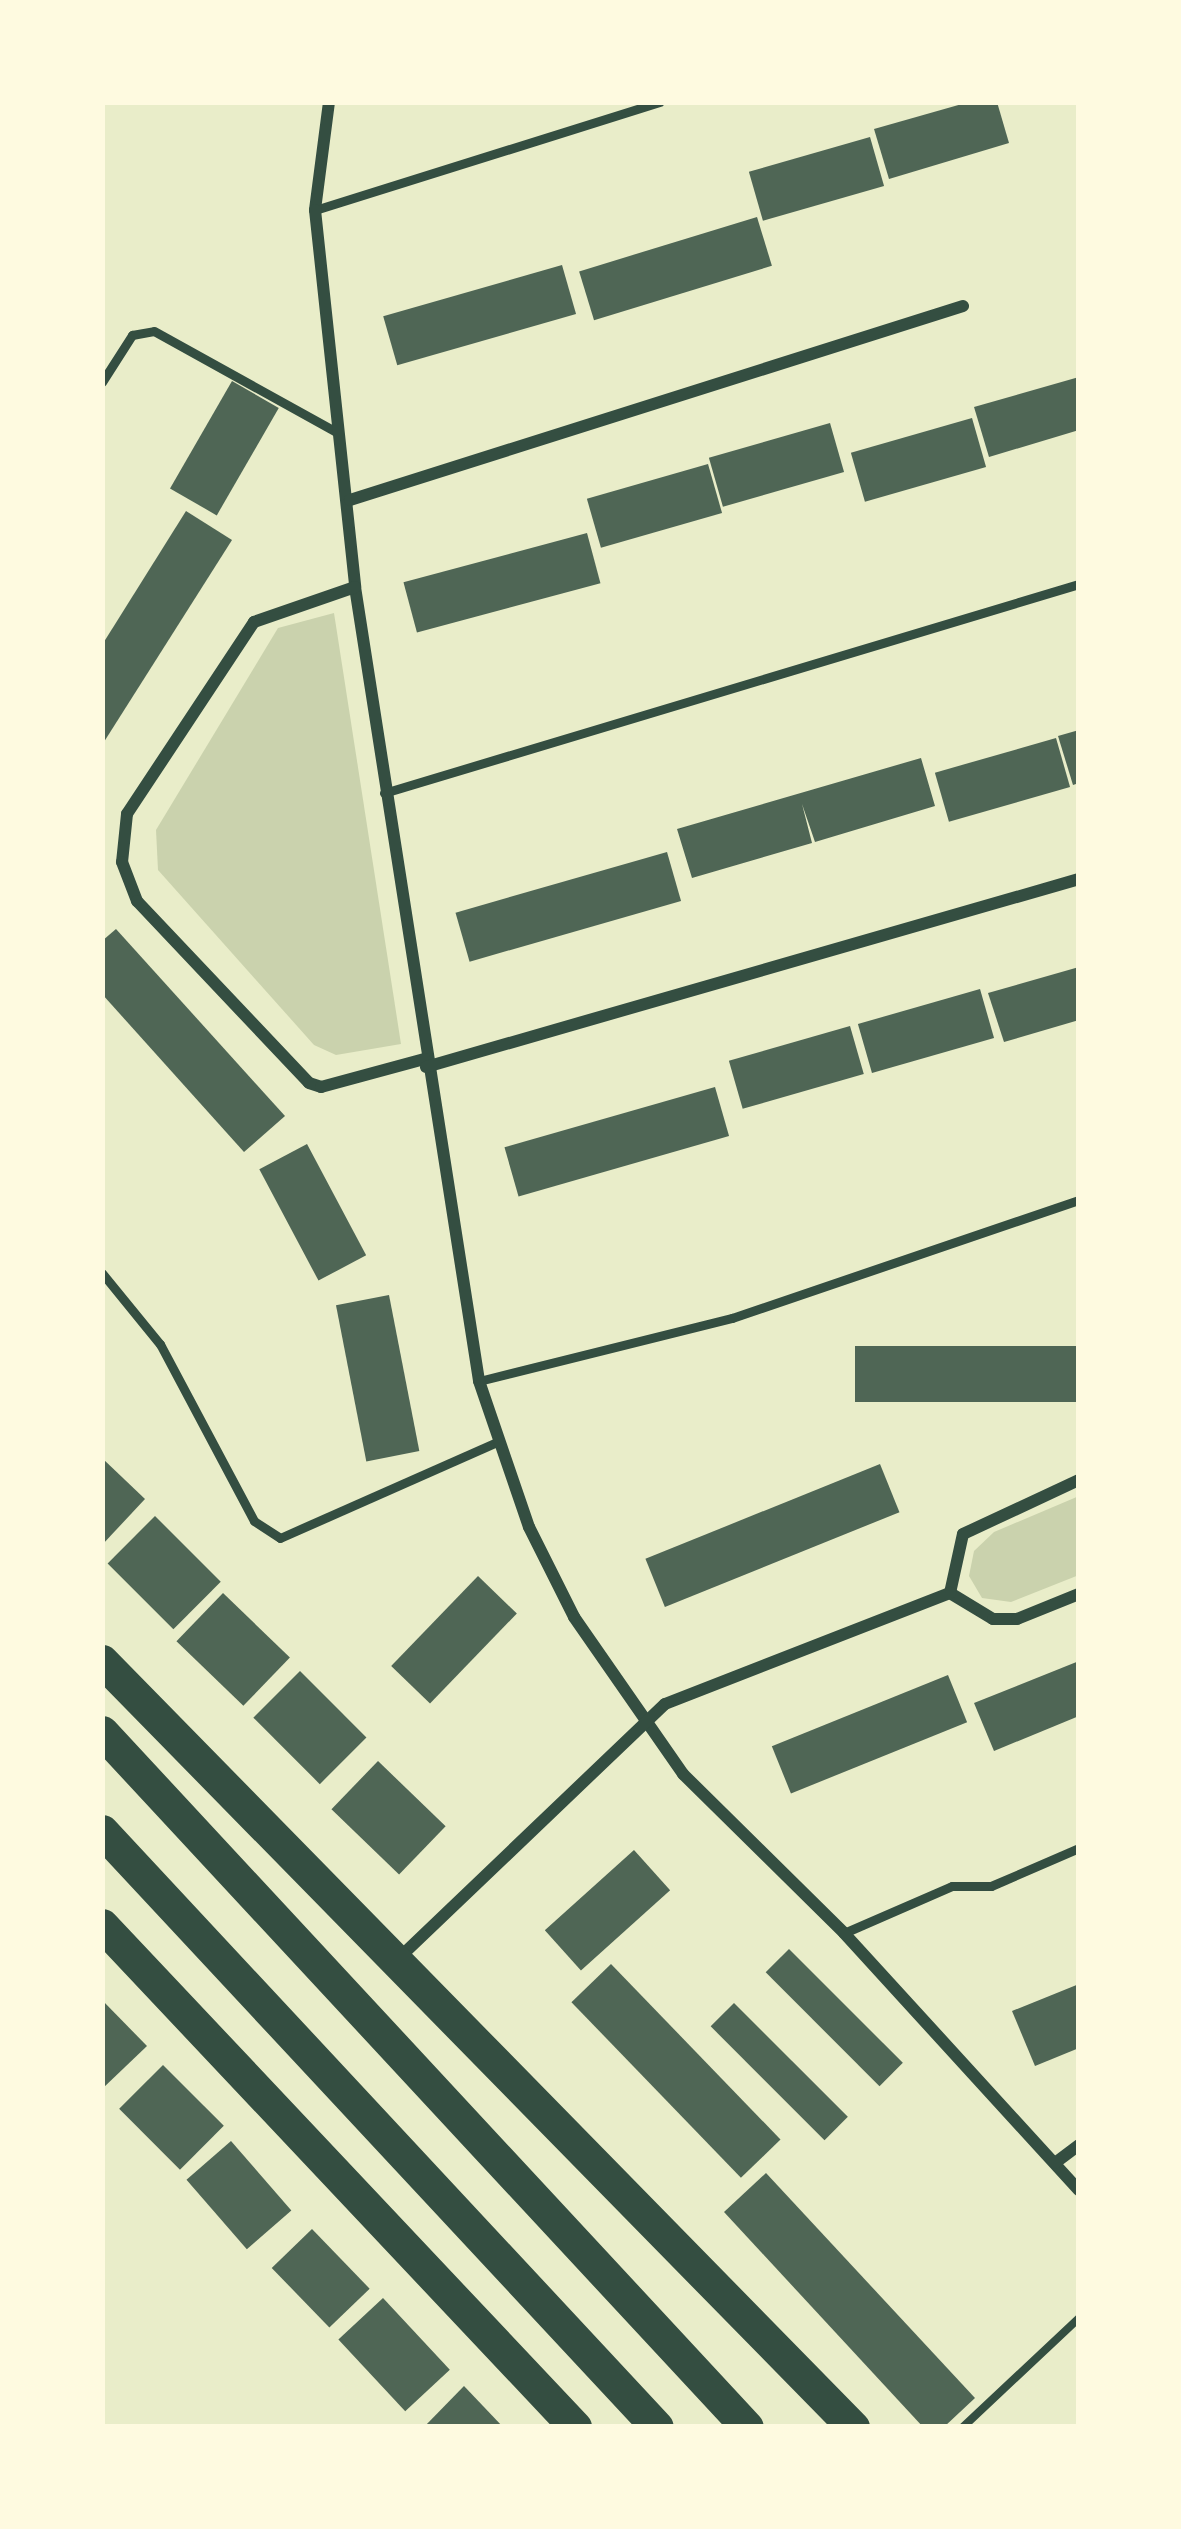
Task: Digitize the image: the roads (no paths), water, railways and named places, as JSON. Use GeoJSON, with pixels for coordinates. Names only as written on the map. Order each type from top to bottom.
{"type":"FeatureCollection","features":[{"type":"Feature","properties":{"kind":"highway"},"geometry":{"type":"LineString","coordinates":[[102,1661],[853,2427]]}},
{"type":"Feature","properties":{"kind":"highway"},"geometry":{"type":"LineString","coordinates":[[102,1732],[747,2427]]}},
{"type":"Feature","properties":{"kind":"highway"},"geometry":{"type":"LineString","coordinates":[[102,1831],[657,2427]]}},
{"type":"Feature","properties":{"kind":"highway"},"geometry":{"type":"LineString","coordinates":[[102,1925],[575,2427]]}},
{"type":"Feature","properties":{"kind":"street"},"geometry":{"type":"LineString","coordinates":[[329,102],[315,211],[350,500],[355,586],[384,793],[479,1381],[529,1527],[574,1616],[683,1774],[844,1934],[1079,2190]]}},
{"type":"Feature","properties":{"kind":"street"},"geometry":{"type":"LineString","coordinates":[[350,500],[963,306]]}},
{"type":"Feature","properties":{"kind":"street"},"geometry":{"type":"LineString","coordinates":[[355,586],[254,622],[127,814],[122,862],[137,901],[309,1083],[321,1087],[425,1063],[1079,879]]}},
{"type":"Feature","properties":{"kind":"street"},"geometry":{"type":"LineString","coordinates":[[950,1593],[963,1534],[1079,1480]]}},
{"type":"Feature","properties":{"kind":"street"},"geometry":{"type":"LineString","coordinates":[[398,1959],[665,1704],[950,1593]]}},
{"type":"Feature","properties":{"kind":"street"},"geometry":{"type":"LineString","coordinates":[[950,1593],[993,1619],[1017,1619],[1079,1594]]}},
{"type":"Feature","properties":{"kind":"street"},"geometry":{"type":"LineString","coordinates":[[1055,2163],[1079,2145]]}},
{"type":"Feature","properties":{"kind":"lane"},"geometry":{"type":"LineString","coordinates":[[315,211],[659,102]]}},
{"type":"Feature","properties":{"kind":"lane"},"geometry":{"type":"LineString","coordinates":[[102,382],[132,335],[154,331],[343,436]]}},
{"type":"Feature","properties":{"kind":"lane"},"geometry":{"type":"LineString","coordinates":[[384,793],[1079,584]]}},
{"type":"Feature","properties":{"kind":"lane"},"geometry":{"type":"LineString","coordinates":[[479,1381],[732,1318],[1079,1200]]}},
{"type":"Feature","properties":{"kind":"lane"},"geometry":{"type":"LineString","coordinates":[[102,1273],[160,1344],[254,1521],[280,1538],[499,1441]]}},
{"type":"Feature","properties":{"kind":"lane"},"geometry":{"type":"LineString","coordinates":[[844,1934],[952,1886],[992,1886],[1079,1848]]}}]}
